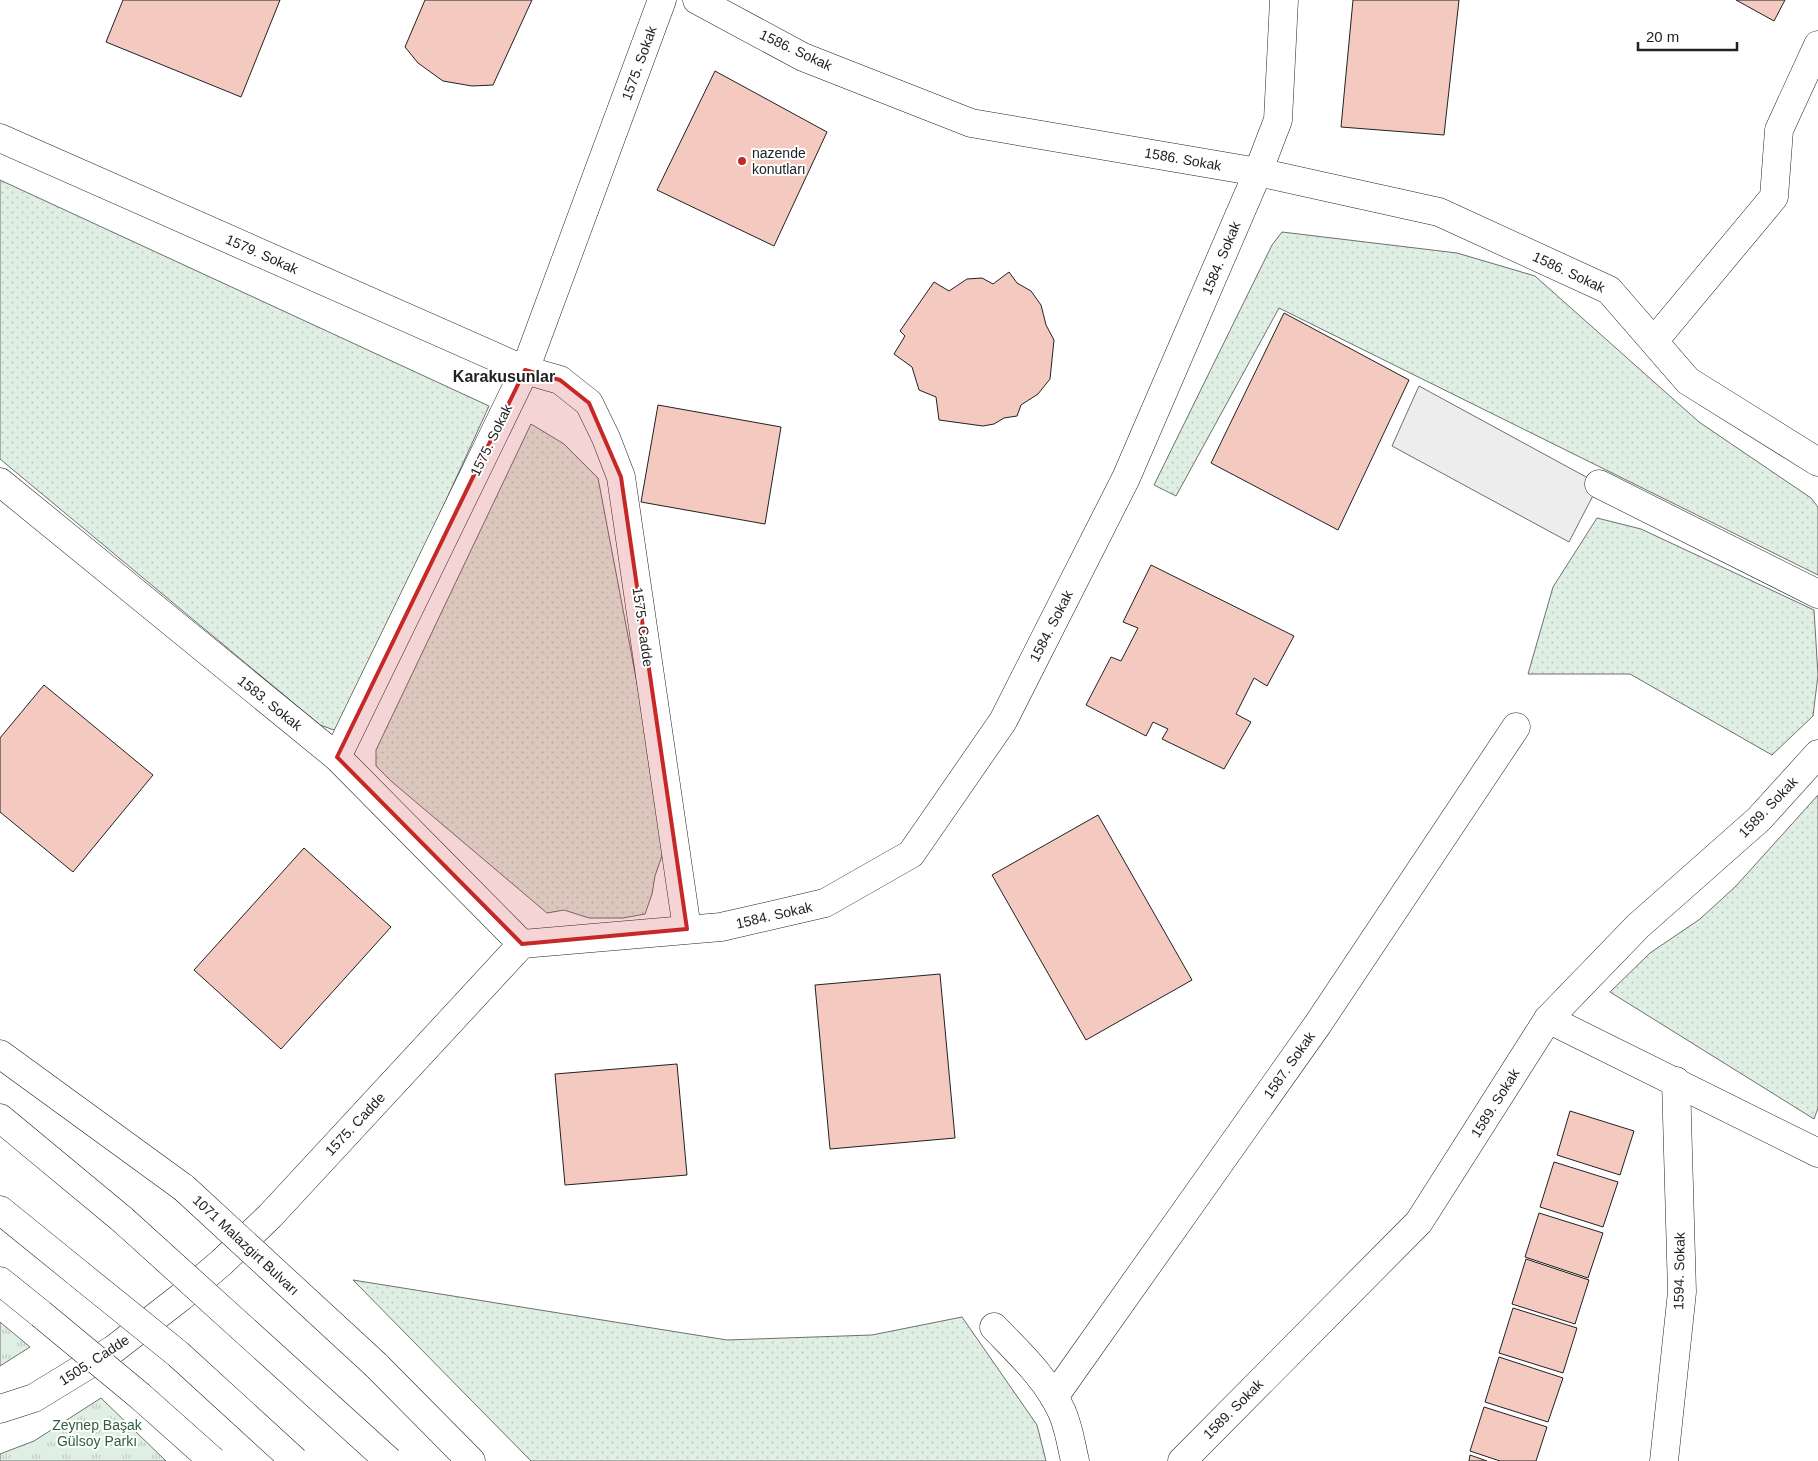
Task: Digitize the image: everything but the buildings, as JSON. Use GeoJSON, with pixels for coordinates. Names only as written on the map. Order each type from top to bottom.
{"type":"FeatureCollection","features":[{"type":"Feature","properties":{"kind":"street","name":"1575. Sokak"},"geometry":{"type":"LineString","coordinates":[[337,757],[525,370],[662,0]]}},
{"type":"Feature","properties":{"kind":"street","name":"1586. Sokak"},"geometry":{"type":"LineString","coordinates":[[697,0],[803,56],[971,123],[1258,172],[1439,212],[1609,290],[1688,381],[1818,462]]}},
{"type":"Feature","properties":{"kind":"street","name":"1584. Sokak"},"geometry":{"type":"LineString","coordinates":[[522,944],[721,927],[825,903],[911,854],[1003,721],[1126,478],[1258,172],[1278,120],[1284,0]]}},
{"type":"Feature","properties":{"kind":"street"},"geometry":{"type":"LineString","coordinates":[[1654,341],[1774,197],[1779,130],[1818,45]]}},
{"type":"Feature","properties":{"kind":"street","name":"1579. Sokak"},"geometry":{"type":"LineString","coordinates":[[0,138],[525,370]]}},
{"type":"Feature","properties":{"kind":"street","name":"1575. Cadde"},"geometry":{"type":"LineString","coordinates":[[525,370],[560,380],[589,404],[606,438],[621,477],[687,929]]}},
{"type":"Feature","properties":{"kind":"street","name":"1583. Sokak"},"geometry":{"type":"LineString","coordinates":[[0,482],[337,757],[522,944]]}},
{"type":"Feature","properties":{"kind":"street"},"geometry":{"type":"LineString","coordinates":[[1599,484],[1818,594]]}},
{"type":"Feature","properties":{"kind":"street","name":"1587. Sokak"},"geometry":{"type":"LineString","coordinates":[[1054,1397],[1318,1024],[1516,727]]}},
{"type":"Feature","properties":{"kind":"street","name":"1589. Sokak"},"geometry":{"type":"LineString","coordinates":[[1182,1461],[1420,1222],[1548,1019],[1638,926],[1759,819],[1818,754]]}},
{"type":"Feature","properties":{"kind":"street","name":"1575. Cadde"},"geometry":{"type":"LineString","coordinates":[[181,1297],[222,1262],[270,1216],[522,944]]}},
{"type":"Feature","properties":{"kind":"street"},"geometry":{"type":"LineString","coordinates":[[1548,1019],[1818,1152]]}},
{"type":"Feature","properties":{"kind":"street","name":"1071 Malazgirt Bulvarı"},"geometry":{"type":"LineString","coordinates":[[0,1054],[184,1188],[376,1365],[472,1461]]}},
{"type":"Feature","properties":{"kind":"street","name":"1594. Sokak"},"geometry":{"type":"LineString","coordinates":[[1664,1461],[1682,1292],[1676,1081]]}},
{"type":"Feature","properties":{"kind":"street"},"geometry":{"type":"LineString","coordinates":[[0,1118],[123,1220],[389,1461]]}},
{"type":"Feature","properties":{"kind":"street"},"geometry":{"type":"LineString","coordinates":[[0,1210],[178,1354],[294,1461]]}},
{"type":"Feature","properties":{"kind":"street"},"geometry":{"type":"LineString","coordinates":[[0,1281],[140,1396],[213,1461]]}},
{"type":"Feature","properties":{"kind":"street","name":"1505. Cadde"},"geometry":{"type":"LineString","coordinates":[[0,1410],[34,1398],[114,1349],[181,1297]]}},
{"type":"Feature","properties":{"kind":"street"},"geometry":{"type":"LineString","coordinates":[[994,1327],[1030,1364],[1054,1397],[1068,1429],[1075,1461]]}},
{"type":"Feature","properties":{"kind":"highlighted area"},"geometry":{"type":"Polygon","coordinates":[[[525,370],[560,380],[589,403],[621,477],[687,929],[522,944],[337,757],[525,370]]]}},
{"type":"Feature","properties":{"kind":"green space"},"geometry":{"type":"Polygon","coordinates":[[[0,180],[489,406],[344,724],[334,730],[320,725],[0,459],[0,180]]]}},
{"type":"Feature","properties":{"kind":"green space"},"geometry":{"type":"Polygon","coordinates":[[[1282,232],[1457,253],[1535,276],[1699,422],[1811,498],[1818,507],[1818,575],[1279,308],[1176,496],[1154,485],[1272,245],[1282,232]]]}},
{"type":"Feature","properties":{"kind":"green space"},"geometry":{"type":"Polygon","coordinates":[[[531,424],[564,444],[598,478],[667,841],[645,914],[623,918],[589,918],[564,910],[547,913],[391,781],[376,766],[376,750],[531,424]]]}},
{"type":"Feature","properties":{"kind":"green space"},"geometry":{"type":"Polygon","coordinates":[[[1597,518],[1641,529],[1814,610],[1818,675],[1813,716],[1772,755],[1630,674],[1528,674],[1553,587],[1597,518]]]}},
{"type":"Feature","properties":{"kind":"green space"},"geometry":{"type":"Polygon","coordinates":[[[1818,795],[1818,1108],[1814,1119],[1610,992],[1650,953],[1700,919],[1736,886],[1818,795]]]}},
{"type":"Feature","properties":{"kind":"green space"},"geometry":{"type":"Polygon","coordinates":[[[353,1280],[727,1340],[872,1335],[962,1317],[1037,1425],[1046,1461],[531,1461],[353,1280]]]}},
{"type":"Feature","properties":{"kind":"green space"},"geometry":{"type":"Polygon","coordinates":[[[0,1322],[30,1347],[0,1366],[0,1322]]]}},
{"type":"Feature","properties":{"kind":"green space","name":"Zeynep Başak Gülsoy Parkı"},"geometry":{"type":"Polygon","coordinates":[[[101,1398],[166,1461],[0,1461],[0,1454],[34,1441],[101,1398]]]}},
{"type":"Feature","properties":{"kind":"shaded area"},"geometry":{"type":"Polygon","coordinates":[[[1419,386],[1599,484],[1569,542],[1392,446],[1419,386]]]}},
{"type":"Feature","properties":{"kind":"place","name":"nazende konutları"},"geometry":{"type":"Point","coordinates":[742,161]}},
{"type":"Feature","properties":{"kind":"district","name":"Karakusunlar"},"geometry":{"type":"Point","coordinates":[504,376]}}]}
